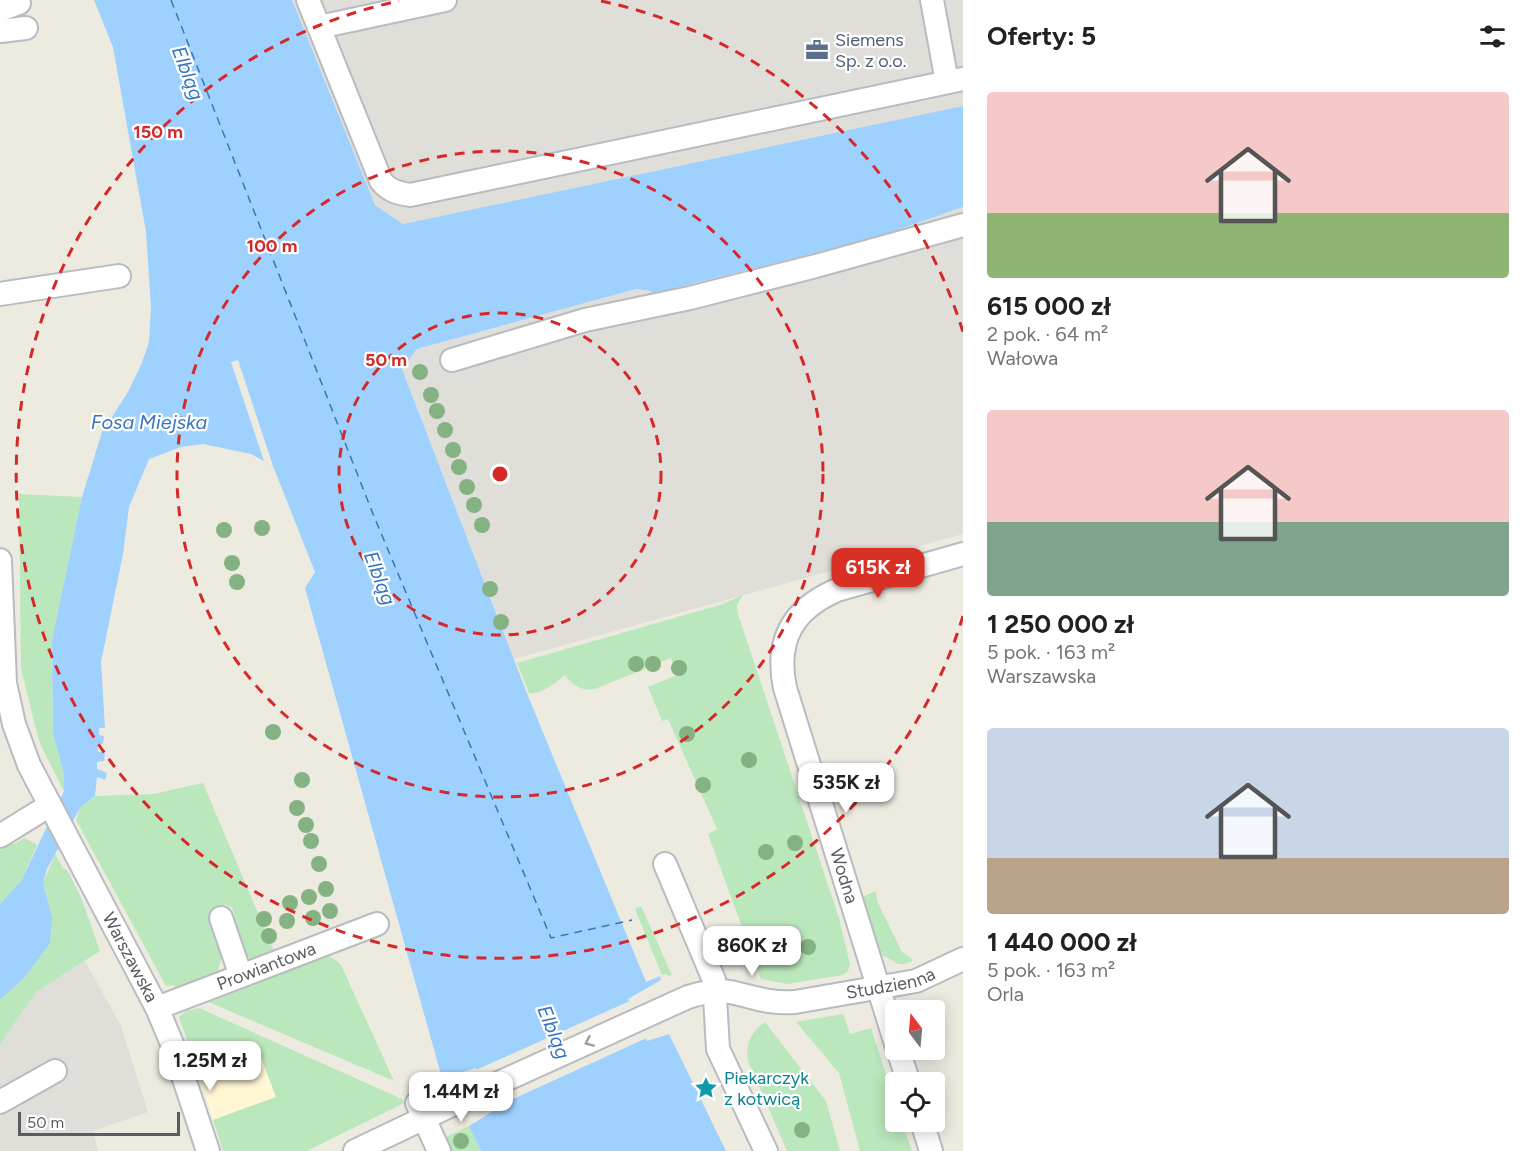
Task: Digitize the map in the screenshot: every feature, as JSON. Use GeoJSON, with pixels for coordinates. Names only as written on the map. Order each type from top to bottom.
{"type":"FeatureCollection","features":[{"type":"Feature","properties":{"kind":"street"},"geometry":{"type":"LineString","coordinates":[[308,0],[381,182],[387,188],[410,195],[955,80],[932,0]]}},
{"type":"Feature","properties":{"kind":"street"},"geometry":{"type":"LineString","coordinates":[[319,27],[445,0]]}},
{"type":"Feature","properties":{"kind":"street"},"geometry":{"type":"LineString","coordinates":[[0,31],[26,28]]}},
{"type":"Feature","properties":{"kind":"street"},"geometry":{"type":"LineString","coordinates":[[452,360],[585,320],[690,298],[963,225]]}},
{"type":"Feature","properties":{"kind":"street"},"geometry":{"type":"LineString","coordinates":[[0,294],[119,276]]}},
{"type":"Feature","properties":{"kind":"street","name":"Wodna"},"geometry":{"type":"LineString","coordinates":[[885,1012],[785,688],[782,661],[786,639],[792,627],[805,609],[826,595],[963,554]]}},
{"type":"Feature","properties":{"kind":"street","name":"Warszawska"},"geometry":{"type":"LineString","coordinates":[[0,560],[3,683],[14,724],[29,765],[157,1008],[173,1046],[208,1151]]}},
{"type":"Feature","properties":{"kind":"street"},"geometry":{"type":"LineString","coordinates":[[0,836],[50,805]]}},
{"type":"Feature","properties":{"kind":"street"},"geometry":{"type":"LineString","coordinates":[[664,864],[714,980],[718,1049],[766,1151]]}},
{"type":"Feature","properties":{"kind":"street"},"geometry":{"type":"LineString","coordinates":[[221,918],[241,976]]}},
{"type":"Feature","properties":{"kind":"street","name":"Prowiantowa"},"geometry":{"type":"LineString","coordinates":[[157,1008],[377,924]]}},
{"type":"Feature","properties":{"kind":"street","name":"Studzienna"},"geometry":{"type":"LineString","coordinates":[[355,1151],[420,1111],[481,1091],[688,997],[729,992],[777,1004],[916,981],[963,959]]}},
{"type":"Feature","properties":{"kind":"street"},"geometry":{"type":"LineString","coordinates":[[0,1102],[55,1071]]}},
{"type":"Feature","properties":{"kind":"street"},"geometry":{"type":"LineString","coordinates":[[420,1111],[439,1151]]}},
{"type":"Feature","properties":{"kind":"street"},"geometry":{"type":"LineString","coordinates":[[925,1132],[932,1151]]}},
{"type":"Feature","properties":{"kind":"shaded area"},"geometry":{"type":"Polygon","coordinates":[[[292,0],[963,0],[963,106],[403,224],[375,205],[292,0]]]}},
{"type":"Feature","properties":{"kind":"shaded area"},"geometry":{"type":"Polygon","coordinates":[[[963,207],[963,534],[514,659],[402,369],[417,349],[636,289],[651,291],[836,248],[837,251],[963,207]]]}},
{"type":"Feature","properties":{"kind":"shaded area"},"geometry":{"type":"Polygon","coordinates":[[[85,961],[121,1026],[148,1112],[93,1131],[98,1151],[0,1151],[0,1044],[36,992],[85,961]]]}},
{"type":"Feature","properties":{"kind":"shaded area"},"geometry":{"type":"Polygon","coordinates":[[[255,1041],[276,1097],[213,1120],[195,1063],[255,1041]]]}},
{"type":"Feature","properties":{"kind":"green space"},"geometry":{"type":"Polygon","coordinates":[[[19,494],[82,497],[52,640],[53,733],[64,775],[64,791],[41,746],[21,668],[19,494]]]}},
{"type":"Feature","properties":{"kind":"green space"},"geometry":{"type":"Polygon","coordinates":[[[743,595],[737,605],[737,611],[839,918],[850,964],[848,971],[843,975],[787,984],[761,979],[708,834],[717,829],[668,719],[662,721],[648,687],[677,675],[671,658],[595,689],[578,687],[565,675],[548,688],[534,693],[529,693],[517,663],[723,604],[743,595]]]}},
{"type":"Feature","properties":{"kind":"green space"},"geometry":{"type":"Polygon","coordinates":[[[203,783],[274,951],[252,960],[245,954],[232,907],[225,905],[210,918],[223,953],[217,974],[177,991],[174,985],[166,986],[76,820],[80,808],[95,796],[153,794],[203,783]]]}},
{"type":"Feature","properties":{"kind":"green space"},"geometry":{"type":"Polygon","coordinates":[[[25,838],[37,845],[21,881],[0,904],[0,846],[6,842],[14,844],[25,838]]]}},
{"type":"Feature","properties":{"kind":"green space"},"geometry":{"type":"Polygon","coordinates":[[[55,854],[63,868],[68,871],[82,900],[100,951],[36,992],[0,1044],[0,1000],[24,978],[52,917],[43,883],[55,854]]]}},
{"type":"Feature","properties":{"kind":"green space"},"geometry":{"type":"Polygon","coordinates":[[[876,891],[877,901],[902,952],[912,961],[898,964],[879,955],[862,897],[876,891]]]}},
{"type":"Feature","properties":{"kind":"green space"},"geometry":{"type":"Polygon","coordinates":[[[641,906],[672,975],[662,975],[635,909],[641,906]]]}},
{"type":"Feature","properties":{"kind":"green space"},"geometry":{"type":"Polygon","coordinates":[[[325,955],[341,965],[394,1081],[206,1001],[325,955]]]}},
{"type":"Feature","properties":{"kind":"green space"},"geometry":{"type":"Polygon","coordinates":[[[199,1008],[402,1099],[404,1103],[307,1151],[223,1151],[213,1120],[276,1097],[255,1041],[195,1063],[179,1017],[186,1011],[199,1008]]]}},
{"type":"Feature","properties":{"kind":"green space"},"geometry":{"type":"Polygon","coordinates":[[[843,1014],[850,1034],[871,1028],[885,1072],[885,1132],[905,1132],[912,1151],[860,1151],[839,1073],[796,1022],[843,1014]]]}},
{"type":"Feature","properties":{"kind":"green space"},"geometry":{"type":"Polygon","coordinates":[[[765,1022],[826,1101],[840,1151],[787,1151],[748,1061],[747,1049],[750,1039],[765,1022]]]}},
{"type":"Feature","properties":{"kind":"green space"},"geometry":{"type":"Polygon","coordinates":[[[469,1126],[481,1151],[452,1151],[446,1137],[469,1126]]]}},
{"type":"Feature","properties":{"kind":"water"},"geometry":{"type":"Polygon","coordinates":[[[94,0],[292,0],[375,205],[403,224],[963,106],[963,207],[837,251],[835,248],[651,294],[651,291],[636,289],[417,349],[402,369],[528,696],[646,982],[660,976],[661,980],[628,999],[647,1041],[669,1034],[726,1151],[481,1151],[469,1126],[495,1110],[476,1068],[442,1078],[305,588],[315,572],[273,466],[251,454],[203,444],[181,447],[149,459],[129,507],[123,554],[101,662],[105,728],[99,728],[99,735],[104,736],[103,744],[98,744],[98,752],[105,752],[104,761],[97,762],[97,769],[107,773],[105,780],[97,777],[95,796],[80,808],[47,869],[43,883],[52,917],[50,943],[24,978],[0,1000],[0,904],[21,881],[64,791],[64,775],[53,733],[52,640],[82,497],[102,432],[128,392],[149,342],[151,308],[146,232],[113,47],[94,0]]]}},
{"type":"Feature","properties":{"kind":"pier"},"geometry":{"type":"Polygon","coordinates":[[[238,360],[273,466],[264,461],[231,362],[238,360]]]}},
{"type":"Feature","properties":{"kind":"pier"},"geometry":{"type":"Polygon","coordinates":[[[632,1000],[649,1037],[491,1109],[474,1071],[632,1000]]]}},
{"type":"Feature","properties":{"kind":"ferry route"},"geometry":{"type":"LineString","coordinates":[[171,0],[373,514],[551,938],[632,920]]}},
{"type":"Feature","properties":{"kind":"place","name":"Siemens Sp. z o.o."},"geometry":{"type":"Point","coordinates":[817,50]}},
{"type":"Feature","properties":{"kind":"place","name":"Piekarczyk z kotwicą"},"geometry":{"type":"Point","coordinates":[706,1088]}},
{"type":"Feature","properties":{"kind":"water label","name":"Elbląg"},"geometry":{"type":"Point","coordinates":[188,73]}},
{"type":"Feature","properties":{"kind":"water label","name":"Fosa Miejska"},"geometry":{"type":"Point","coordinates":[149,422]}},
{"type":"Feature","properties":{"kind":"water label","name":"Elbląg"},"geometry":{"type":"Point","coordinates":[380,578]}},
{"type":"Feature","properties":{"kind":"water label","name":"Elbląg"},"geometry":{"type":"Point","coordinates":[554,1032]}}]}
